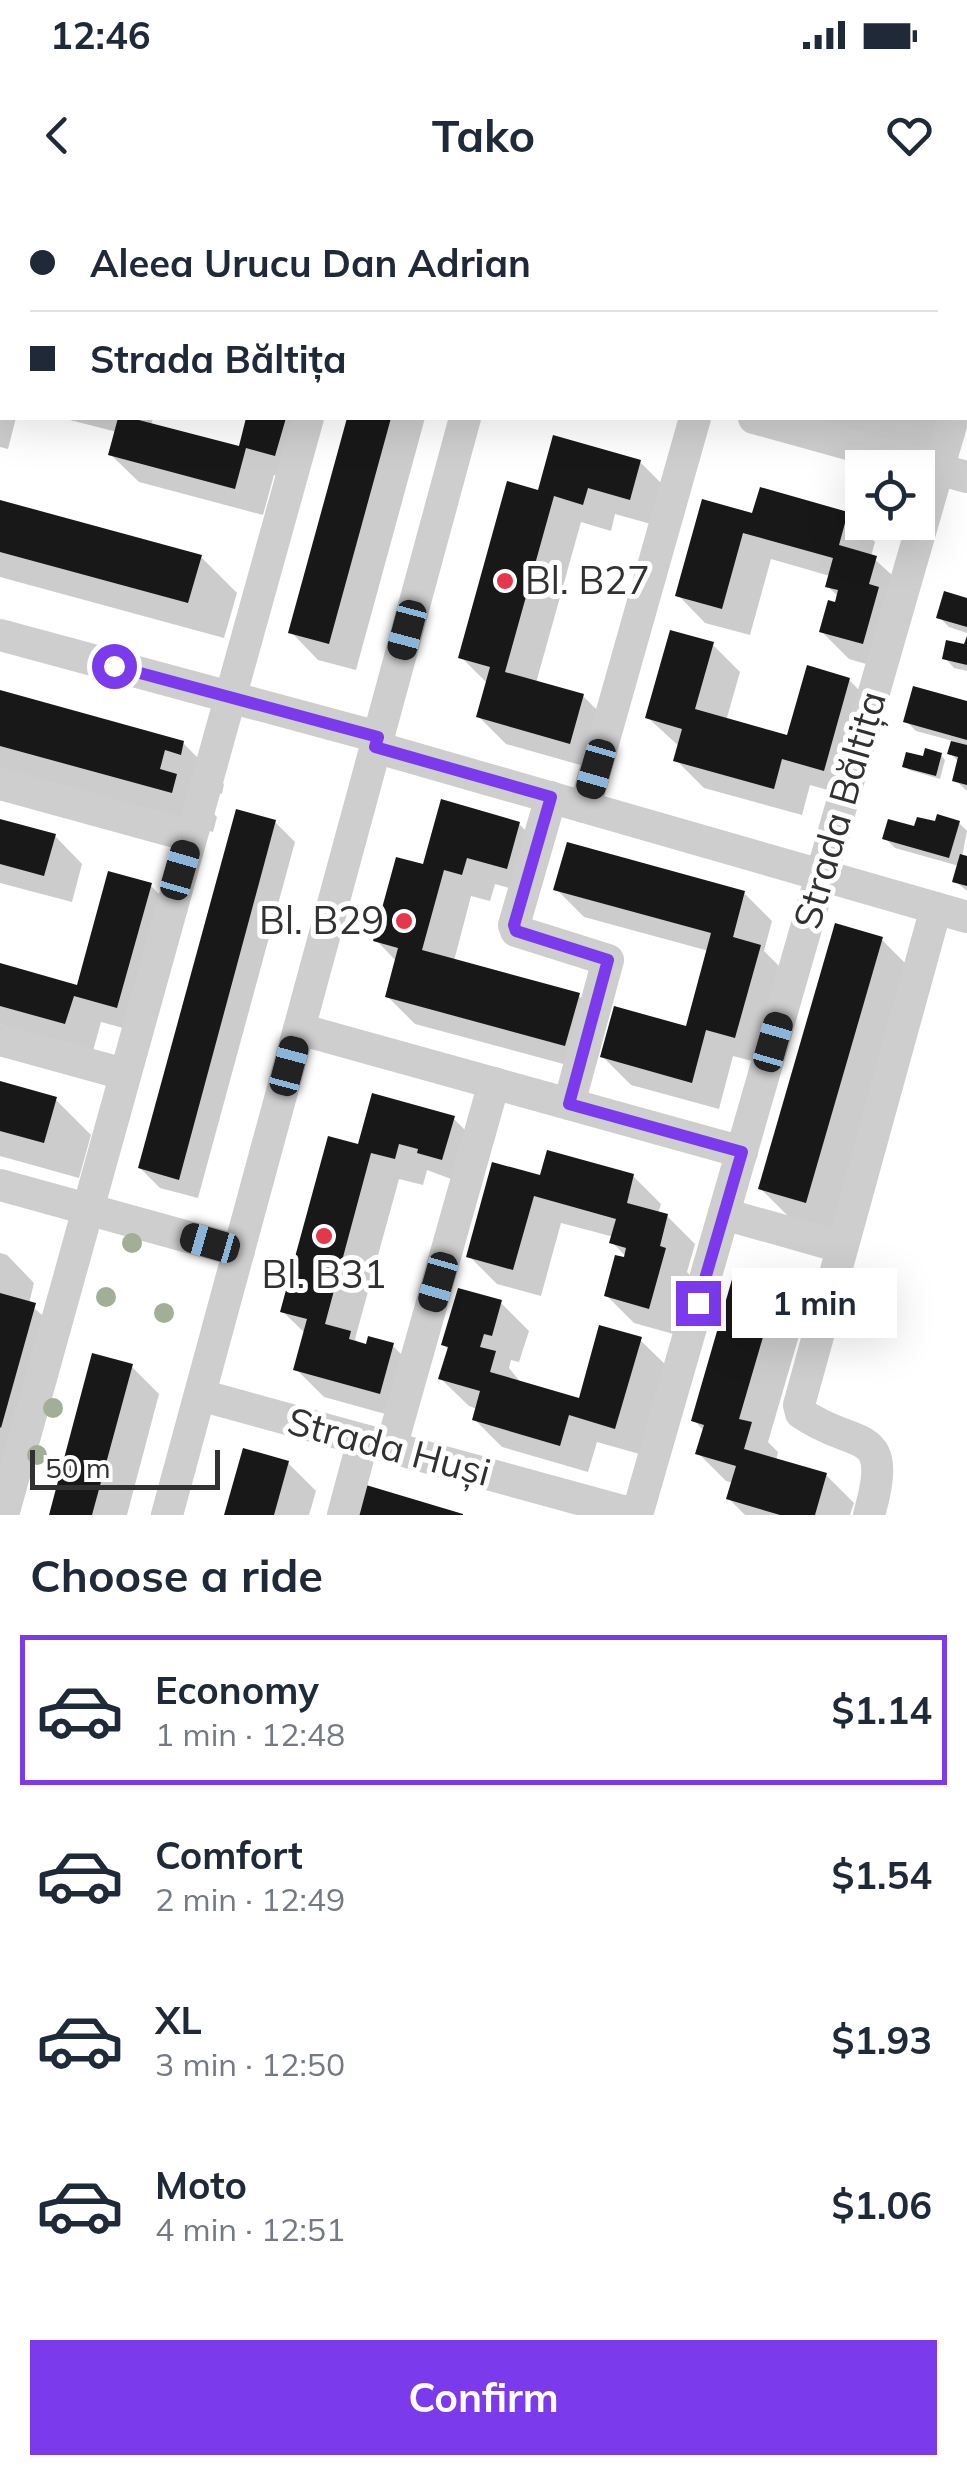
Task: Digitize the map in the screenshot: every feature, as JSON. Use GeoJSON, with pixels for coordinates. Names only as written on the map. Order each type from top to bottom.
{"type":"FeatureCollection","features":[{"type":"Feature","properties":{"kind":"street"},"geometry":{"type":"LineString","coordinates":[[2,1515],[307,420]]}},
{"type":"Feature","properties":{"kind":"street"},"geometry":{"type":"LineString","coordinates":[[167,1515],[464,420]]}},
{"type":"Feature","properties":{"kind":"street"},"geometry":{"type":"LineString","coordinates":[[585,807],[694,420]]}},
{"type":"Feature","properties":{"kind":"street"},"geometry":{"type":"LineString","coordinates":[[761,420],[952,473]]}},
{"type":"Feature","properties":{"kind":"street","name":"Strada Băltița"},"geometry":{"type":"LineString","coordinates":[[637,1515],[821,875],[952,473],[952,420]]}},
{"type":"Feature","properties":{"kind":"street"},"geometry":{"type":"LineString","coordinates":[[0,635],[229,697],[551,797],[951,913],[841,1248],[799,1405],[801,1414],[868,1444],[876,1455],[878,1470],[869,1515]]}},
{"type":"Feature","properties":{"kind":"street"},"geometry":{"type":"LineString","coordinates":[[0,784],[190,836]]}},
{"type":"Feature","properties":{"kind":"street"},"geometry":{"type":"LineString","coordinates":[[551,797],[514,925],[516,931],[608,960],[569,1104]]}},
{"type":"Feature","properties":{"kind":"street"},"geometry":{"type":"LineString","coordinates":[[299,1028],[742,1152]]}},
{"type":"Feature","properties":{"kind":"street"},"geometry":{"type":"LineString","coordinates":[[0,1040],[124,1074]]}},
{"type":"Feature","properties":{"kind":"street"},"geometry":{"type":"LineString","coordinates":[[343,1515],[377,1444],[494,1083]]}},
{"type":"Feature","properties":{"kind":"street"},"geometry":{"type":"LineString","coordinates":[[0,1184],[238,1250]]}},
{"type":"Feature","properties":{"kind":"street"},"geometry":{"type":"LineString","coordinates":[[724,1214],[841,1248]]}},
{"type":"Feature","properties":{"kind":"street","name":"Strada Huși"},"geometry":{"type":"LineString","coordinates":[[200,1395],[637,1515]]}},
{"type":"Feature","properties":{"kind":"building"},"geometry":{"type":"Polygon","coordinates":[[[117,420],[139,420],[239,446],[246,420],[285,420],[275,456],[246,448],[235,489],[108,455],[117,420]]]}},
{"type":"Feature","properties":{"kind":"building"},"geometry":{"type":"Polygon","coordinates":[[[346,420],[390,420],[329,644],[288,633],[346,420]]]}},
{"type":"Feature","properties":{"kind":"building","name":"Bl. B27"},"geometry":{"type":"Polygon","coordinates":[[[553,435],[641,460],[630,500],[588,488],[583,505],[554,496],[505,672],[584,694],[570,744],[476,717],[490,667],[458,658],[507,481],[538,490],[553,435]]]}},
{"type":"Feature","properties":{"kind":"building"},"geometry":{"type":"Polygon","coordinates":[[[760,487],[845,511],[839,545],[877,556],[869,584],[879,587],[863,644],[819,632],[828,600],[835,602],[838,590],[825,587],[833,558],[743,533],[722,609],[675,596],[702,499],[752,513],[760,487]]]}},
{"type":"Feature","properties":{"kind":"building"},"geometry":{"type":"Polygon","coordinates":[[[0,500],[202,555],[188,603],[0,552],[0,500]]]}},
{"type":"Feature","properties":{"kind":"building"},"geometry":{"type":"Polygon","coordinates":[[[944,591],[967,598],[967,627],[936,618],[944,591]]]}},
{"type":"Feature","properties":{"kind":"building"},"geometry":{"type":"Polygon","coordinates":[[[670,630],[714,642],[695,709],[787,735],[807,665],[850,678],[824,771],[782,759],[774,789],[673,761],[682,729],[645,718],[670,630]]]}},
{"type":"Feature","properties":{"kind":"building"},"geometry":{"type":"Polygon","coordinates":[[[967,636],[967,665],[942,659],[946,640],[964,644],[967,636]]]}},
{"type":"Feature","properties":{"kind":"building"},"geometry":{"type":"Polygon","coordinates":[[[913,686],[967,701],[967,740],[903,722],[913,686]]]}},
{"type":"Feature","properties":{"kind":"building"},"geometry":{"type":"Polygon","coordinates":[[[0,690],[184,741],[181,755],[165,750],[160,769],[177,774],[172,793],[0,746],[0,690]]]}},
{"type":"Feature","properties":{"kind":"building"},"geometry":{"type":"Polygon","coordinates":[[[951,741],[967,745],[967,785],[952,781],[958,757],[947,754],[951,741]]]}},
{"type":"Feature","properties":{"kind":"building"},"geometry":{"type":"Polygon","coordinates":[[[925,748],[942,753],[936,776],[902,767],[906,752],[923,756],[925,748]]]}},
{"type":"Feature","properties":{"kind":"building","name":"Bl. B29"},"geometry":{"type":"Polygon","coordinates":[[[441,799],[520,822],[507,869],[467,858],[462,875],[444,870],[422,950],[580,993],[565,1046],[385,997],[398,948],[373,941],[396,857],[423,864],[441,799]]]}},
{"type":"Feature","properties":{"kind":"building"},"geometry":{"type":"Polygon","coordinates":[[[236,809],[276,820],[179,1180],[138,1168],[236,809]]]}},
{"type":"Feature","properties":{"kind":"building"},"geometry":{"type":"Polygon","coordinates":[[[937,814],[960,821],[949,858],[882,839],[888,819],[914,826],[917,817],[935,821],[937,814]]]}},
{"type":"Feature","properties":{"kind":"building"},"geometry":{"type":"Polygon","coordinates":[[[0,819],[56,834],[44,876],[0,864],[0,819]]]}},
{"type":"Feature","properties":{"kind":"building"},"geometry":{"type":"Polygon","coordinates":[[[567,842],[745,891],[733,937],[761,945],[735,1038],[706,1030],[692,1083],[600,1057],[614,1006],[686,1026],[711,933],[553,890],[567,842]]]}},
{"type":"Feature","properties":{"kind":"building"},"geometry":{"type":"Polygon","coordinates":[[[960,854],[967,856],[967,886],[952,882],[960,854]]]}},
{"type":"Feature","properties":{"kind":"building"},"geometry":{"type":"Polygon","coordinates":[[[108,871],[152,883],[117,1008],[74,996],[65,1024],[0,1006],[0,963],[77,985],[108,871]]]}},
{"type":"Feature","properties":{"kind":"building"},"geometry":{"type":"Polygon","coordinates":[[[835,923],[883,937],[806,1203],[758,1189],[835,923]]]}},
{"type":"Feature","properties":{"kind":"building"},"geometry":{"type":"Polygon","coordinates":[[[0,1081],[57,1097],[44,1143],[0,1131],[0,1081]]]}},
{"type":"Feature","properties":{"kind":"building","name":"Bl. B31"},"geometry":{"type":"Polygon","coordinates":[[[372,1093],[455,1116],[442,1160],[399,1144],[395,1159],[371,1153],[325,1324],[351,1331],[349,1339],[366,1344],[368,1336],[394,1343],[380,1394],[293,1370],[307,1319],[280,1312],[328,1136],[358,1144],[372,1093]]]}},
{"type":"Feature","properties":{"kind":"building"},"geometry":{"type":"Polygon","coordinates":[[[547,1150],[634,1174],[627,1203],[668,1214],[660,1246],[666,1248],[649,1309],[604,1296],[615,1255],[624,1257],[626,1248],[609,1243],[616,1219],[534,1196],[513,1270],[466,1257],[492,1162],[540,1175],[547,1150]]]}},
{"type":"Feature","properties":{"kind":"building"},"geometry":{"type":"Polygon","coordinates":[[[735,1269],[779,1282],[739,1419],[752,1422],[744,1449],[827,1473],[815,1515],[780,1515],[726,1499],[736,1466],[695,1454],[704,1425],[691,1421],[735,1269]]]}},
{"type":"Feature","properties":{"kind":"building"},"geometry":{"type":"Polygon","coordinates":[[[458,1288],[502,1300],[492,1336],[484,1334],[480,1347],[496,1351],[490,1372],[579,1398],[599,1325],[642,1337],[615,1429],[569,1415],[560,1446],[472,1420],[480,1391],[438,1379],[448,1347],[441,1345],[458,1288]]]}},
{"type":"Feature","properties":{"kind":"building"},"geometry":{"type":"Polygon","coordinates":[[[0,1293],[36,1303],[1,1428],[0,1427],[0,1293]]]}},
{"type":"Feature","properties":{"kind":"building"},"geometry":{"type":"Polygon","coordinates":[[[92,1353],[133,1364],[92,1515],[49,1515],[92,1353]]]}},
{"type":"Feature","properties":{"kind":"building"},"geometry":{"type":"Polygon","coordinates":[[[243,1448],[289,1461],[274,1515],[224,1515],[243,1448]]]}},
{"type":"Feature","properties":{"kind":"building"},"geometry":{"type":"Polygon","coordinates":[[[366,1485],[463,1514],[463,1515],[357,1515],[366,1485]]]}},
{"type":"Feature","properties":{"kind":"place","name":"Bl. B27"},"geometry":{"type":"Point","coordinates":[505,581]}},
{"type":"Feature","properties":{"kind":"place","name":"Bl. B29"},"geometry":{"type":"Point","coordinates":[404,921]}},
{"type":"Feature","properties":{"kind":"place","name":"Bl. B31"},"geometry":{"type":"Point","coordinates":[324,1236]}},
{"type":"Feature","properties":{"kind":"route"},"geometry":{"type":"LineString","coordinates":[[114,666],[378,737],[375,747],[551,797],[514,925],[516,931],[608,960],[569,1104],[742,1152],[698,1303]]}}]}
